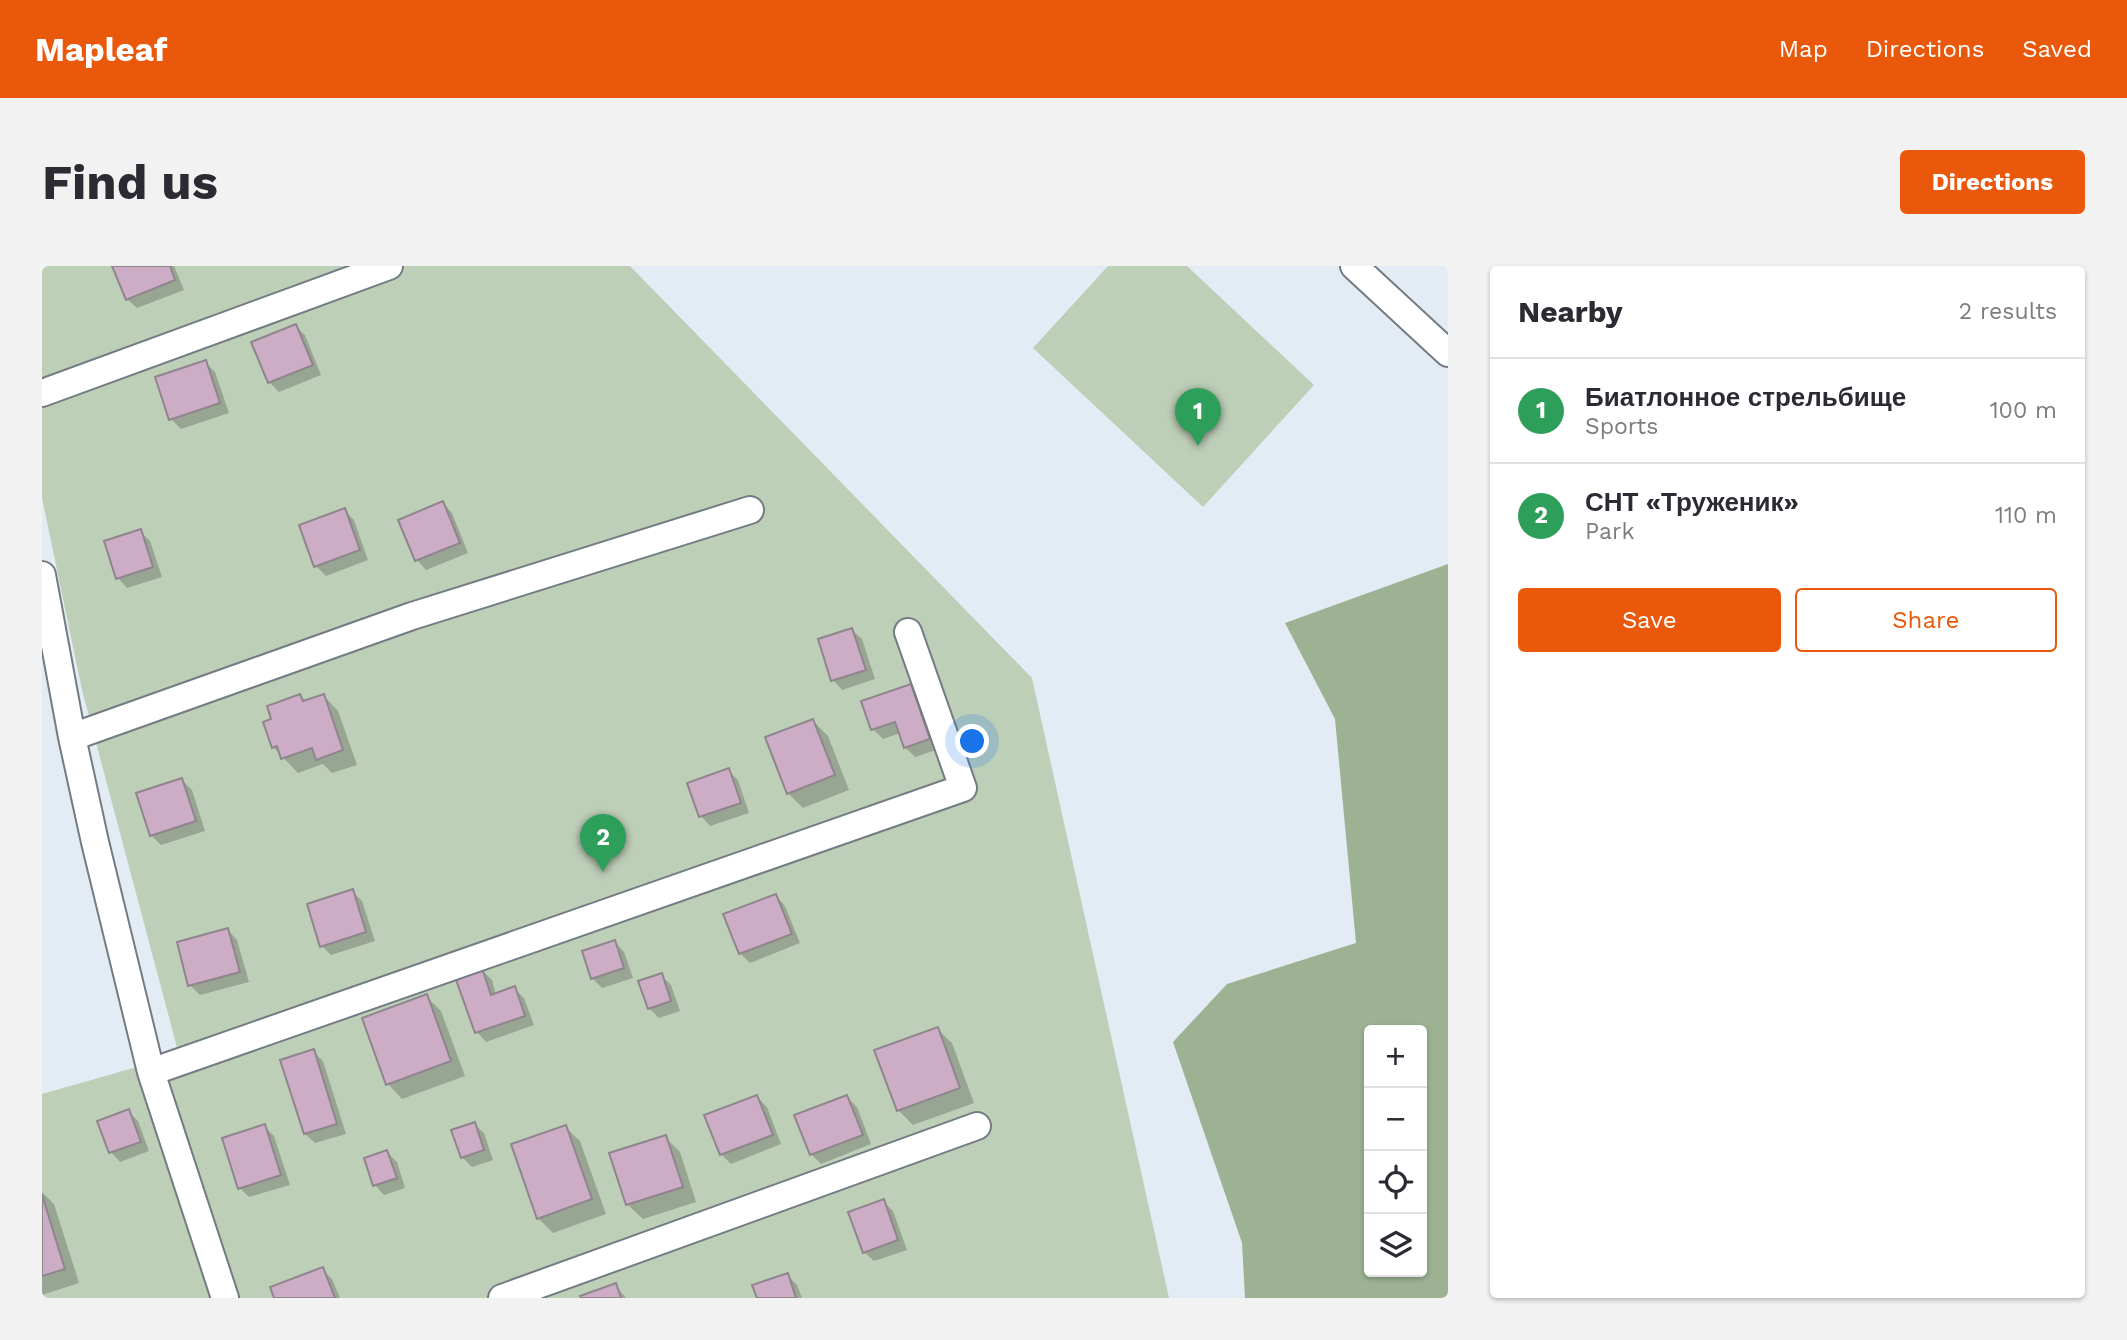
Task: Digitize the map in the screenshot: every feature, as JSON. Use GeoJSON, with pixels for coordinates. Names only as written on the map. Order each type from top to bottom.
{"type":"FeatureCollection","features":[{"type":"Feature","properties":{"kind":"street"},"geometry":{"type":"LineString","coordinates":[[42,393],[388,266]]}},
{"type":"Feature","properties":{"kind":"street"},"geometry":{"type":"LineString","coordinates":[[1354,266],[1448,353]]}},
{"type":"Feature","properties":{"kind":"street"},"geometry":{"type":"LineString","coordinates":[[72,737],[412,616],[750,510]]}},
{"type":"Feature","properties":{"kind":"street"},"geometry":{"type":"LineString","coordinates":[[42,575],[72,737],[151,1072],[225,1298]]}},
{"type":"Feature","properties":{"kind":"street"},"geometry":{"type":"LineString","coordinates":[[151,1072],[963,788],[908,632]]}},
{"type":"Feature","properties":{"kind":"street"},"geometry":{"type":"LineString","coordinates":[[502,1298],[977,1126]]}},
{"type":"Feature","properties":{"kind":"green space"},"geometry":{"type":"Polygon","coordinates":[[[42,266],[630,266],[1032,678],[1169,1298],[42,1298],[42,1094],[179,1055],[82,690],[42,498],[42,266]]]}},
{"type":"Feature","properties":{"kind":"green space"},"geometry":{"type":"Polygon","coordinates":[[[1108,266],[1187,266],[1314,385],[1203,507],[1033,348],[1108,266]]]}},
{"type":"Feature","properties":{"kind":"green space"},"geometry":{"type":"Polygon","coordinates":[[[1448,564],[1448,1298],[1245,1298],[1242,1243],[1173,1042],[1227,984],[1356,943],[1335,719],[1285,623],[1448,564]]]}},
{"type":"Feature","properties":{"kind":"building"},"geometry":{"type":"Polygon","coordinates":[[[112,266],[170,266],[175,280],[126,300],[112,266]]]}},
{"type":"Feature","properties":{"kind":"building"},"geometry":{"type":"Polygon","coordinates":[[[296,324],[313,365],[268,383],[251,342],[296,324]]]}},
{"type":"Feature","properties":{"kind":"building"},"geometry":{"type":"Polygon","coordinates":[[[206,360],[220,403],[169,420],[155,377],[206,360]]]}},
{"type":"Feature","properties":{"kind":"building"},"geometry":{"type":"Polygon","coordinates":[[[443,501],[460,543],[415,561],[398,520],[443,501]]]}},
{"type":"Feature","properties":{"kind":"building"},"geometry":{"type":"Polygon","coordinates":[[[345,508],[360,550],[314,567],[299,525],[345,508]]]}},
{"type":"Feature","properties":{"kind":"building"},"geometry":{"type":"Polygon","coordinates":[[[141,529],[153,567],[116,579],[104,541],[141,529]]]}},
{"type":"Feature","properties":{"kind":"building"},"geometry":{"type":"Polygon","coordinates":[[[852,628],[866,670],[831,681],[818,639],[852,628]]]}},
{"type":"Feature","properties":{"kind":"building"},"geometry":{"type":"Polygon","coordinates":[[[911,684],[930,739],[904,748],[895,722],[871,730],[861,701],[911,684]]]}},
{"type":"Feature","properties":{"kind":"building"},"geometry":{"type":"Polygon","coordinates":[[[300,694],[303,701],[324,694],[343,750],[316,760],[312,748],[281,759],[277,746],[272,748],[263,722],[271,719],[267,706],[300,694]]]}},
{"type":"Feature","properties":{"kind":"building"},"geometry":{"type":"Polygon","coordinates":[[[813,719],[835,775],[787,794],[765,737],[813,719]]]}},
{"type":"Feature","properties":{"kind":"building"},"geometry":{"type":"Polygon","coordinates":[[[729,768],[741,803],[699,817],[687,783],[729,768]]]}},
{"type":"Feature","properties":{"kind":"building"},"geometry":{"type":"Polygon","coordinates":[[[182,778],[196,821],[150,836],[136,793],[182,778]]]}},
{"type":"Feature","properties":{"kind":"building"},"geometry":{"type":"Polygon","coordinates":[[[353,889],[366,932],[320,947],[307,904],[353,889]]]}},
{"type":"Feature","properties":{"kind":"building"},"geometry":{"type":"Polygon","coordinates":[[[776,894],[792,934],[739,954],[723,914],[776,894]]]}},
{"type":"Feature","properties":{"kind":"building"},"geometry":{"type":"Polygon","coordinates":[[[228,928],[240,972],[188,986],[177,942],[228,928]]]}},
{"type":"Feature","properties":{"kind":"building"},"geometry":{"type":"Polygon","coordinates":[[[615,940],[624,968],[591,979],[582,951],[615,940]]]}},
{"type":"Feature","properties":{"kind":"building"},"geometry":{"type":"Polygon","coordinates":[[[482,968],[491,995],[515,986],[525,1016],[475,1033],[455,977],[482,968]]]}},
{"type":"Feature","properties":{"kind":"building"},"geometry":{"type":"Polygon","coordinates":[[[662,973],[671,1001],[648,1009],[638,981],[662,973]]]}},
{"type":"Feature","properties":{"kind":"building"},"geometry":{"type":"Polygon","coordinates":[[[427,994],[451,1061],[386,1085],[362,1018],[427,994]]]}},
{"type":"Feature","properties":{"kind":"building"},"geometry":{"type":"Polygon","coordinates":[[[938,1027],[960,1088],[897,1111],[874,1050],[938,1027]]]}},
{"type":"Feature","properties":{"kind":"building"},"geometry":{"type":"Polygon","coordinates":[[[314,1049],[337,1124],[304,1134],[280,1060],[314,1049]]]}},
{"type":"Feature","properties":{"kind":"building"},"geometry":{"type":"Polygon","coordinates":[[[757,1095],[773,1135],[720,1155],[704,1115],[757,1095]]]}},
{"type":"Feature","properties":{"kind":"building"},"geometry":{"type":"Polygon","coordinates":[[[847,1095],[863,1135],[810,1155],[794,1115],[847,1095]]]}},
{"type":"Feature","properties":{"kind":"building"},"geometry":{"type":"Polygon","coordinates":[[[129,1109],[141,1142],[109,1153],[97,1121],[129,1109]]]}},
{"type":"Feature","properties":{"kind":"building"},"geometry":{"type":"Polygon","coordinates":[[[475,1122],[484,1150],[461,1158],[451,1130],[475,1122]]]}},
{"type":"Feature","properties":{"kind":"building"},"geometry":{"type":"Polygon","coordinates":[[[265,1124],[281,1175],[238,1189],[222,1138],[265,1124]]]}},
{"type":"Feature","properties":{"kind":"building"},"geometry":{"type":"Polygon","coordinates":[[[566,1125],[592,1199],[537,1219],[511,1144],[566,1125]]]}},
{"type":"Feature","properties":{"kind":"building"},"geometry":{"type":"Polygon","coordinates":[[[666,1135],[683,1187],[626,1205],[609,1153],[666,1135]]]}},
{"type":"Feature","properties":{"kind":"building"},"geometry":{"type":"Polygon","coordinates":[[[387,1150],[397,1178],[373,1186],[364,1158],[387,1150]]]}},
{"type":"Feature","properties":{"kind":"building"},"geometry":{"type":"Polygon","coordinates":[[[42,1195],[65,1269],[42,1276],[42,1195]]]}},
{"type":"Feature","properties":{"kind":"building"},"geometry":{"type":"Polygon","coordinates":[[[884,1199],[898,1240],[863,1253],[848,1212],[884,1199]]]}},
{"type":"Feature","properties":{"kind":"building"},"geometry":{"type":"Polygon","coordinates":[[[323,1267],[335,1298],[274,1298],[270,1287],[323,1267]]]}},
{"type":"Feature","properties":{"kind":"building"},"geometry":{"type":"Polygon","coordinates":[[[788,1273],[796,1298],[757,1298],[752,1285],[788,1273]]]}},
{"type":"Feature","properties":{"kind":"building"},"geometry":{"type":"Polygon","coordinates":[[[616,1283],[621,1298],[580,1296],[616,1283]]]}},
{"type":"Feature","properties":{"kind":"place","name":"Биатлонное стрельбище"},"geometry":{"type":"Point","coordinates":[1198,446]}},
{"type":"Feature","properties":{"kind":"place","name":"СНТ «Труженик»"},"geometry":{"type":"Point","coordinates":[603,872]}}]}
